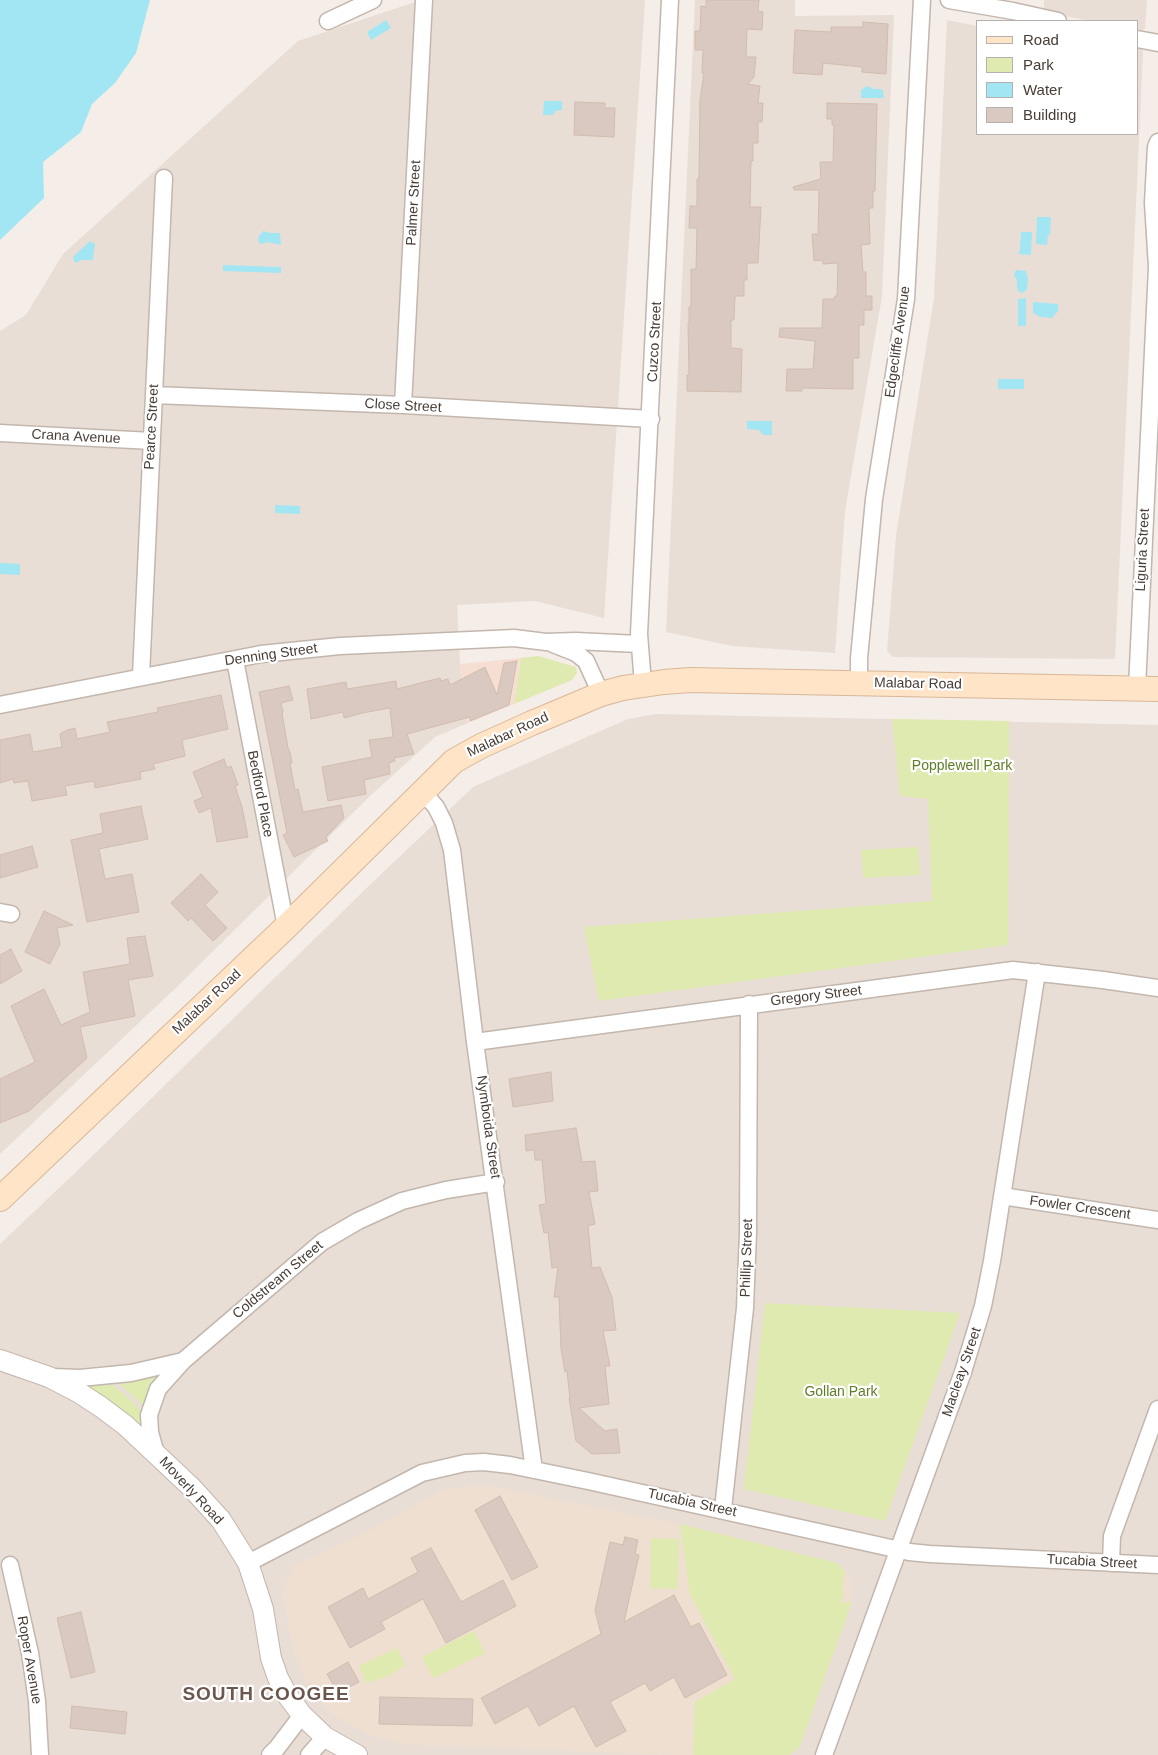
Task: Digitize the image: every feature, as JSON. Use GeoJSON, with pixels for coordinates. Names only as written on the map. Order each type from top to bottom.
{"type":"FeatureCollection","features":[{"type":"Feature","properties":{"kind":"main road","name":"Malabar Road"},"geometry":{"type":"LineString","coordinates":[[0,1199],[286,927],[422,791],[454,761],[481,746],[601,694],[643,684],[690,680],[1147,688]]}},
{"type":"Feature","properties":{"kind":"street"},"geometry":{"type":"LineString","coordinates":[[328,21],[372,0]]}},
{"type":"Feature","properties":{"kind":"street","name":"Palmer Street"},"geometry":{"type":"LineString","coordinates":[[403,405],[424,0]]}},
{"type":"Feature","properties":{"kind":"street","name":"Cuzco Street"},"geometry":{"type":"LineString","coordinates":[[643,684],[640,644],[670,0]]}},
{"type":"Feature","properties":{"kind":"street","name":"Edgecliffe Avenue"},"geometry":{"type":"LineString","coordinates":[[858,683],[874,499],[906,299],[922,0]]}},
{"type":"Feature","properties":{"kind":"street"},"geometry":{"type":"LineString","coordinates":[[949,0],[1054,20]]}},
{"type":"Feature","properties":{"kind":"street"},"geometry":{"type":"LineString","coordinates":[[1138,39],[1158,43]]}},
{"type":"Feature","properties":{"kind":"street","name":"Liguria Street"},"geometry":{"type":"LineString","coordinates":[[1147,688],[1156,276],[1153,203],[1156,146],[1158,142]]}},
{"type":"Feature","properties":{"kind":"street","name":"Pearce Street"},"geometry":{"type":"LineString","coordinates":[[141,676],[164,178]]}},
{"type":"Feature","properties":{"kind":"street","name":"Close Street"},"geometry":{"type":"LineString","coordinates":[[154,395],[403,405],[651,419]]}},
{"type":"Feature","properties":{"kind":"street","name":"Crana Avenue"},"geometry":{"type":"LineString","coordinates":[[0,433],[152,441]]}},
{"type":"Feature","properties":{"kind":"street","name":"Denning Street"},"geometry":{"type":"LineString","coordinates":[[0,705],[261,654],[340,646],[514,638],[546,642],[575,641],[640,644]]}},
{"type":"Feature","properties":{"kind":"street","name":"Denning Street"},"geometry":{"type":"LineString","coordinates":[[546,642],[576,653],[586,661],[601,694]]}},
{"type":"Feature","properties":{"kind":"street","name":"Bedford Place"},"geometry":{"type":"LineString","coordinates":[[235,660],[286,927]]}},
{"type":"Feature","properties":{"kind":"street","name":"Nymboida Street"},"geometry":{"type":"LineString","coordinates":[[422,791],[436,807],[444,823],[452,850],[475,1042],[496,1182],[534,1470]]}},
{"type":"Feature","properties":{"kind":"street","name":"Gregory Street"},"geometry":{"type":"LineString","coordinates":[[475,1042],[1013,970],[1158,988]]}},
{"type":"Feature","properties":{"kind":"street","name":"Macleay Street"},"geometry":{"type":"LineString","coordinates":[[824,1755],[963,1372],[977,1328],[985,1297],[1037,972]]}},
{"type":"Feature","properties":{"kind":"street","name":"Phillip Street"},"geometry":{"type":"LineString","coordinates":[[723,1510],[745,1308],[748,1233],[749,1004]]}},
{"type":"Feature","properties":{"kind":"street","name":"Coldstream Street"},"geometry":{"type":"LineString","coordinates":[[156,1454],[150,1432],[149,1415],[158,1389],[183,1361],[322,1242],[358,1221],[402,1200],[446,1190],[496,1182]]}},
{"type":"Feature","properties":{"kind":"street","name":"Fowler Crescent"},"geometry":{"type":"LineString","coordinates":[[1002,1196],[1158,1220]]}},
{"type":"Feature","properties":{"kind":"street","name":"Moverly Road"},"geometry":{"type":"LineString","coordinates":[[0,1360],[49,1377],[101,1406],[125,1425],[191,1487],[221,1520],[248,1563],[263,1609],[271,1658],[278,1678],[302,1715],[325,1737],[357,1755]]}},
{"type":"Feature","properties":{"kind":"street","name":"Coldstream Street"},"geometry":{"type":"LineString","coordinates":[[49,1377],[80,1378],[107,1376],[131,1373],[183,1361]]}},
{"type":"Feature","properties":{"kind":"street"},"geometry":{"type":"LineString","coordinates":[[1111,1563],[1112,1536],[1158,1409]]}},
{"type":"Feature","properties":{"kind":"street","name":"Tucabia Street"},"geometry":{"type":"LineString","coordinates":[[248,1563],[422,1473],[458,1464],[484,1462],[534,1470],[899,1549],[930,1554],[1158,1565]]}},
{"type":"Feature","properties":{"kind":"street","name":"Roper Avenue"},"geometry":{"type":"LineString","coordinates":[[10,1565],[30,1653],[37,1701],[40,1755]]}},
{"type":"Feature","properties":{"kind":"street"},"geometry":{"type":"LineString","coordinates":[[270,1755],[302,1715]]}},
{"type":"Feature","properties":{"kind":"street"},"geometry":{"type":"LineString","coordinates":[[309,1755],[325,1737]]}},
{"type":"Feature","properties":{"kind":"shaded area"},"geometry":{"type":"Polygon","coordinates":[[[421,0],[645,0],[604,618],[535,601],[457,605],[460,664],[468,723],[435,737],[370,796],[182,982],[0,1154],[0,331],[26,315],[63,254],[298,41],[421,0]]]}},
{"type":"Feature","properties":{"kind":"shaded area"},"geometry":{"type":"Polygon","coordinates":[[[695,0],[795,0],[795,16],[894,15],[882,296],[845,511],[835,653],[732,646],[666,632],[695,0]]]}},
{"type":"Feature","properties":{"kind":"shaded area"},"geometry":{"type":"Polygon","coordinates":[[[1044,0],[1147,0],[1145,29],[1138,31],[1138,20],[1086,20],[1044,12],[1044,0]]]}},
{"type":"Feature","properties":{"kind":"shaded area"},"geometry":{"type":"Polygon","coordinates":[[[947,20],[976,26],[976,135],[1138,135],[1138,47],[1141,48],[1143,52],[1115,659],[893,657],[887,651],[896,536],[934,298],[947,20]]]}},
{"type":"Feature","properties":{"kind":"shaded area"},"geometry":{"type":"Polygon","coordinates":[[[521,658],[514,704],[468,723],[460,664],[521,658]]]}},
{"type":"Feature","properties":{"kind":"shaded area"},"geometry":{"type":"Polygon","coordinates":[[[656,714],[1158,725],[1158,1755],[0,1755],[0,1244],[473,787],[628,719],[656,714]]]}},
{"type":"Feature","properties":{"kind":"shaded area"},"geometry":{"type":"Polygon","coordinates":[[[481,1484],[680,1524],[837,1563],[845,1571],[852,1586],[852,1602],[800,1746],[789,1755],[671,1755],[400,1744],[371,1735],[335,1716],[313,1694],[295,1656],[282,1594],[293,1566],[357,1537],[441,1491],[481,1484]]]}},
{"type":"Feature","properties":{"kind":"green space"},"geometry":{"type":"Polygon","coordinates":[[[538,656],[576,667],[577,673],[572,680],[514,704],[521,658],[538,656]]]}},
{"type":"Feature","properties":{"kind":"green space","name":"Popplewell Park"},"geometry":{"type":"Polygon","coordinates":[[[892,719],[1009,721],[1008,945],[599,1001],[584,927],[932,901],[928,799],[900,796],[892,719]]]}},
{"type":"Feature","properties":{"kind":"green space"},"geometry":{"type":"Polygon","coordinates":[[[918,847],[920,875],[863,878],[861,850],[918,847]]]}},
{"type":"Feature","properties":{"kind":"green space","name":"Gollan Park"},"geometry":{"type":"Polygon","coordinates":[[[765,1303],[960,1313],[885,1521],[744,1489],[765,1303]]]}},
{"type":"Feature","properties":{"kind":"green space"},"geometry":{"type":"Polygon","coordinates":[[[167,1371],[143,1405],[120,1385],[128,1383],[167,1371]]]}},
{"type":"Feature","properties":{"kind":"green space"},"geometry":{"type":"Polygon","coordinates":[[[113,1385],[138,1407],[141,1412],[140,1430],[80,1386],[113,1385]]]}},
{"type":"Feature","properties":{"kind":"green space"},"geometry":{"type":"Polygon","coordinates":[[[680,1524],[837,1563],[845,1571],[842,1591],[844,1592],[841,1603],[852,1602],[800,1746],[789,1755],[693,1755],[695,1702],[735,1679],[690,1594],[680,1524]]]}},
{"type":"Feature","properties":{"kind":"green space"},"geometry":{"type":"Polygon","coordinates":[[[651,1538],[679,1539],[678,1589],[650,1588],[651,1538]]]}},
{"type":"Feature","properties":{"kind":"green space"},"geometry":{"type":"Polygon","coordinates":[[[474,1631],[485,1653],[433,1678],[422,1657],[474,1631]]]}},
{"type":"Feature","properties":{"kind":"green space"},"geometry":{"type":"Polygon","coordinates":[[[397,1648],[405,1665],[389,1676],[366,1683],[359,1666],[397,1648]]]}},
{"type":"Feature","properties":{"kind":"water"},"geometry":{"type":"Polygon","coordinates":[[[0,0],[150,0],[136,53],[115,83],[92,104],[81,132],[43,162],[44,198],[0,240],[0,0]]]}},
{"type":"Feature","properties":{"kind":"water"},"geometry":{"type":"Polygon","coordinates":[[[386,20],[391,28],[371,40],[367,32],[386,20]]]}},
{"type":"Feature","properties":{"kind":"water"},"geometry":{"type":"Polygon","coordinates":[[[867,86],[874,89],[882,89],[884,98],[861,98],[861,90],[867,86]]]}},
{"type":"Feature","properties":{"kind":"water"},"geometry":{"type":"Polygon","coordinates":[[[544,101],[562,101],[562,110],[555,111],[553,115],[543,115],[544,101]]]}},
{"type":"Feature","properties":{"kind":"water"},"geometry":{"type":"Polygon","coordinates":[[[1037,217],[1051,217],[1050,235],[1048,235],[1047,245],[1036,244],[1037,217]]]}},
{"type":"Feature","properties":{"kind":"water"},"geometry":{"type":"Polygon","coordinates":[[[263,231],[280,233],[281,245],[267,242],[261,244],[258,241],[263,231]]]}},
{"type":"Feature","properties":{"kind":"water"},"geometry":{"type":"Polygon","coordinates":[[[1021,232],[1032,232],[1031,255],[1018,254],[1021,232]]]}},
{"type":"Feature","properties":{"kind":"water"},"geometry":{"type":"Polygon","coordinates":[[[90,241],[95,243],[93,260],[82,260],[75,263],[73,257],[90,241]]]}},
{"type":"Feature","properties":{"kind":"water"},"geometry":{"type":"Polygon","coordinates":[[[223,265],[281,267],[281,273],[223,271],[223,265]]]}},
{"type":"Feature","properties":{"kind":"water"},"geometry":{"type":"Polygon","coordinates":[[[1016,270],[1026,271],[1028,279],[1027,289],[1023,293],[1018,291],[1017,280],[1014,275],[1016,270]]]}},
{"type":"Feature","properties":{"kind":"water"},"geometry":{"type":"Polygon","coordinates":[[[1026,298],[1026,326],[1018,326],[1018,299],[1026,298]]]}},
{"type":"Feature","properties":{"kind":"water"},"geometry":{"type":"Polygon","coordinates":[[[1033,302],[1058,304],[1058,311],[1052,318],[1040,317],[1033,313],[1033,302]]]}},
{"type":"Feature","properties":{"kind":"water"},"geometry":{"type":"Polygon","coordinates":[[[998,379],[1024,379],[1024,389],[998,389],[998,379]]]}},
{"type":"Feature","properties":{"kind":"water"},"geometry":{"type":"Polygon","coordinates":[[[747,421],[772,421],[772,435],[763,435],[759,430],[747,429],[747,421]]]}},
{"type":"Feature","properties":{"kind":"water"},"geometry":{"type":"Polygon","coordinates":[[[275,505],[300,506],[300,514],[275,513],[275,505]]]}},
{"type":"Feature","properties":{"kind":"water"},"geometry":{"type":"Polygon","coordinates":[[[0,563],[20,564],[20,575],[0,574],[0,563]]]}},
{"type":"Feature","properties":{"kind":"building"},"geometry":{"type":"Polygon","coordinates":[[[706,0],[759,0],[758,11],[763,12],[762,30],[747,29],[746,57],[756,57],[754,77],[748,84],[760,86],[758,103],[763,103],[762,122],[758,122],[758,143],[753,143],[753,161],[751,161],[750,207],[761,207],[758,263],[747,263],[747,280],[744,280],[744,296],[735,296],[734,320],[731,320],[731,348],[742,349],[741,392],[687,391],[691,269],[696,269],[697,228],[689,228],[690,206],[697,206],[700,100],[704,73],[702,73],[703,50],[695,50],[695,31],[700,31],[701,6],[706,7],[706,0]]]}},
{"type":"Feature","properties":{"kind":"building"},"geometry":{"type":"Polygon","coordinates":[[[863,22],[888,24],[886,74],[862,72],[862,67],[823,63],[822,75],[793,73],[795,30],[831,32],[831,27],[863,27],[863,22]]]}},
{"type":"Feature","properties":{"kind":"building"},"geometry":{"type":"Polygon","coordinates":[[[575,102],[605,103],[605,108],[615,108],[614,137],[574,135],[575,102]]]}},
{"type":"Feature","properties":{"kind":"building"},"geometry":{"type":"Polygon","coordinates":[[[827,103],[877,104],[875,191],[873,191],[873,208],[869,208],[870,244],[861,245],[863,272],[866,272],[866,296],[872,296],[872,310],[864,310],[864,325],[859,325],[859,358],[853,358],[853,389],[802,388],[802,391],[786,391],[787,369],[813,369],[815,341],[779,337],[780,328],[822,328],[823,299],[834,299],[837,296],[838,263],[823,264],[822,260],[814,261],[812,234],[818,234],[819,190],[794,190],[793,187],[821,179],[820,162],[833,162],[834,125],[832,125],[832,119],[827,119],[827,103]]]}},
{"type":"Feature","properties":{"kind":"building"},"geometry":{"type":"Polygon","coordinates":[[[517,661],[509,705],[470,721],[470,717],[407,734],[414,754],[394,758],[395,761],[389,763],[390,774],[364,780],[366,794],[328,801],[322,767],[372,757],[369,740],[393,737],[390,708],[344,718],[343,712],[311,719],[307,689],[346,682],[347,689],[396,681],[397,689],[440,678],[441,681],[448,679],[450,685],[485,667],[497,695],[504,663],[517,661]]]}},
{"type":"Feature","properties":{"kind":"building"},"geometry":{"type":"Polygon","coordinates":[[[289,686],[293,700],[281,703],[282,713],[292,763],[290,763],[295,790],[298,789],[303,812],[341,805],[344,818],[326,837],[328,841],[294,857],[283,835],[287,833],[259,692],[289,686]]]}},
{"type":"Feature","properties":{"kind":"building"},"geometry":{"type":"Polygon","coordinates":[[[221,695],[228,729],[182,740],[185,756],[153,764],[155,769],[140,772],[141,779],[95,788],[94,781],[65,786],[67,795],[32,801],[28,781],[14,783],[13,779],[0,783],[0,740],[30,734],[33,752],[62,747],[60,734],[67,730],[75,728],[77,739],[110,732],[107,722],[158,712],[157,708],[221,695]]]}},
{"type":"Feature","properties":{"kind":"building"},"geometry":{"type":"Polygon","coordinates":[[[224,759],[227,768],[231,766],[238,785],[235,786],[242,807],[248,837],[217,842],[211,808],[199,813],[194,801],[203,797],[193,772],[224,759]]]}},
{"type":"Feature","properties":{"kind":"building"},"geometry":{"type":"Polygon","coordinates":[[[141,806],[148,839],[99,849],[105,879],[132,874],[139,912],[87,922],[71,840],[103,833],[100,814],[141,806]]]}},
{"type":"Feature","properties":{"kind":"building"},"geometry":{"type":"Polygon","coordinates":[[[32,846],[38,867],[0,878],[0,855],[32,846]]]}},
{"type":"Feature","properties":{"kind":"building"},"geometry":{"type":"Polygon","coordinates":[[[201,874],[218,892],[205,905],[227,928],[213,941],[191,918],[188,921],[171,903],[201,874]]]}},
{"type":"Feature","properties":{"kind":"building"},"geometry":{"type":"Polygon","coordinates":[[[44,911],[73,925],[57,928],[60,944],[50,964],[25,952],[44,911]]]}},
{"type":"Feature","properties":{"kind":"building"},"geometry":{"type":"Polygon","coordinates":[[[145,936],[153,976],[128,980],[135,1016],[80,1027],[87,1058],[29,1111],[0,1123],[0,1079],[35,1062],[11,1006],[44,989],[61,1025],[90,1012],[83,972],[130,964],[127,938],[145,936]]]}},
{"type":"Feature","properties":{"kind":"building"},"geometry":{"type":"Polygon","coordinates":[[[11,949],[22,971],[0,984],[0,955],[11,949]]]}},
{"type":"Feature","properties":{"kind":"building"},"geometry":{"type":"Polygon","coordinates":[[[551,1072],[553,1101],[513,1107],[509,1079],[551,1072]]]}},
{"type":"Feature","properties":{"kind":"building"},"geometry":{"type":"Polygon","coordinates":[[[576,1128],[582,1162],[595,1161],[598,1191],[589,1192],[595,1224],[588,1226],[592,1268],[600,1267],[612,1297],[616,1330],[603,1331],[610,1366],[605,1366],[609,1404],[579,1408],[605,1431],[617,1429],[620,1453],[592,1454],[576,1441],[567,1371],[565,1372],[561,1349],[559,1297],[554,1297],[558,1267],[552,1268],[548,1232],[544,1233],[539,1205],[546,1204],[542,1160],[535,1160],[534,1150],[526,1151],[525,1135],[576,1128]]]}},
{"type":"Feature","properties":{"kind":"building"},"geometry":{"type":"Polygon","coordinates":[[[500,1496],[538,1567],[512,1580],[475,1510],[500,1496]]]}},
{"type":"Feature","properties":{"kind":"building"},"geometry":{"type":"Polygon","coordinates":[[[625,1537],[638,1540],[635,1554],[639,1555],[624,1622],[674,1595],[691,1627],[699,1623],[727,1675],[685,1698],[674,1677],[650,1691],[645,1683],[610,1702],[626,1731],[596,1747],[574,1706],[539,1726],[528,1706],[495,1724],[481,1698],[601,1634],[595,1610],[610,1542],[623,1545],[625,1537]]]}},
{"type":"Feature","properties":{"kind":"building"},"geometry":{"type":"Polygon","coordinates":[[[431,1548],[461,1602],[503,1580],[516,1606],[446,1643],[423,1599],[381,1622],[385,1629],[350,1648],[328,1607],[363,1588],[368,1599],[418,1572],[411,1558],[431,1548]]]}},
{"type":"Feature","properties":{"kind":"building"},"geometry":{"type":"Polygon","coordinates":[[[81,1612],[95,1672],[71,1678],[57,1618],[81,1612]]]}},
{"type":"Feature","properties":{"kind":"building"},"geometry":{"type":"Polygon","coordinates":[[[348,1662],[359,1682],[338,1693],[327,1674],[348,1662]]]}},
{"type":"Feature","properties":{"kind":"building"},"geometry":{"type":"Polygon","coordinates":[[[380,1697],[473,1699],[472,1726],[379,1724],[380,1697]]]}},
{"type":"Feature","properties":{"kind":"building"},"geometry":{"type":"Polygon","coordinates":[[[72,1706],[127,1712],[125,1734],[70,1728],[72,1706]]]}},
{"type":"Feature","properties":{"kind":"district","name":"SOUTH COOGEE"},"geometry":{"type":"Point","coordinates":[266,1695]}}]}
